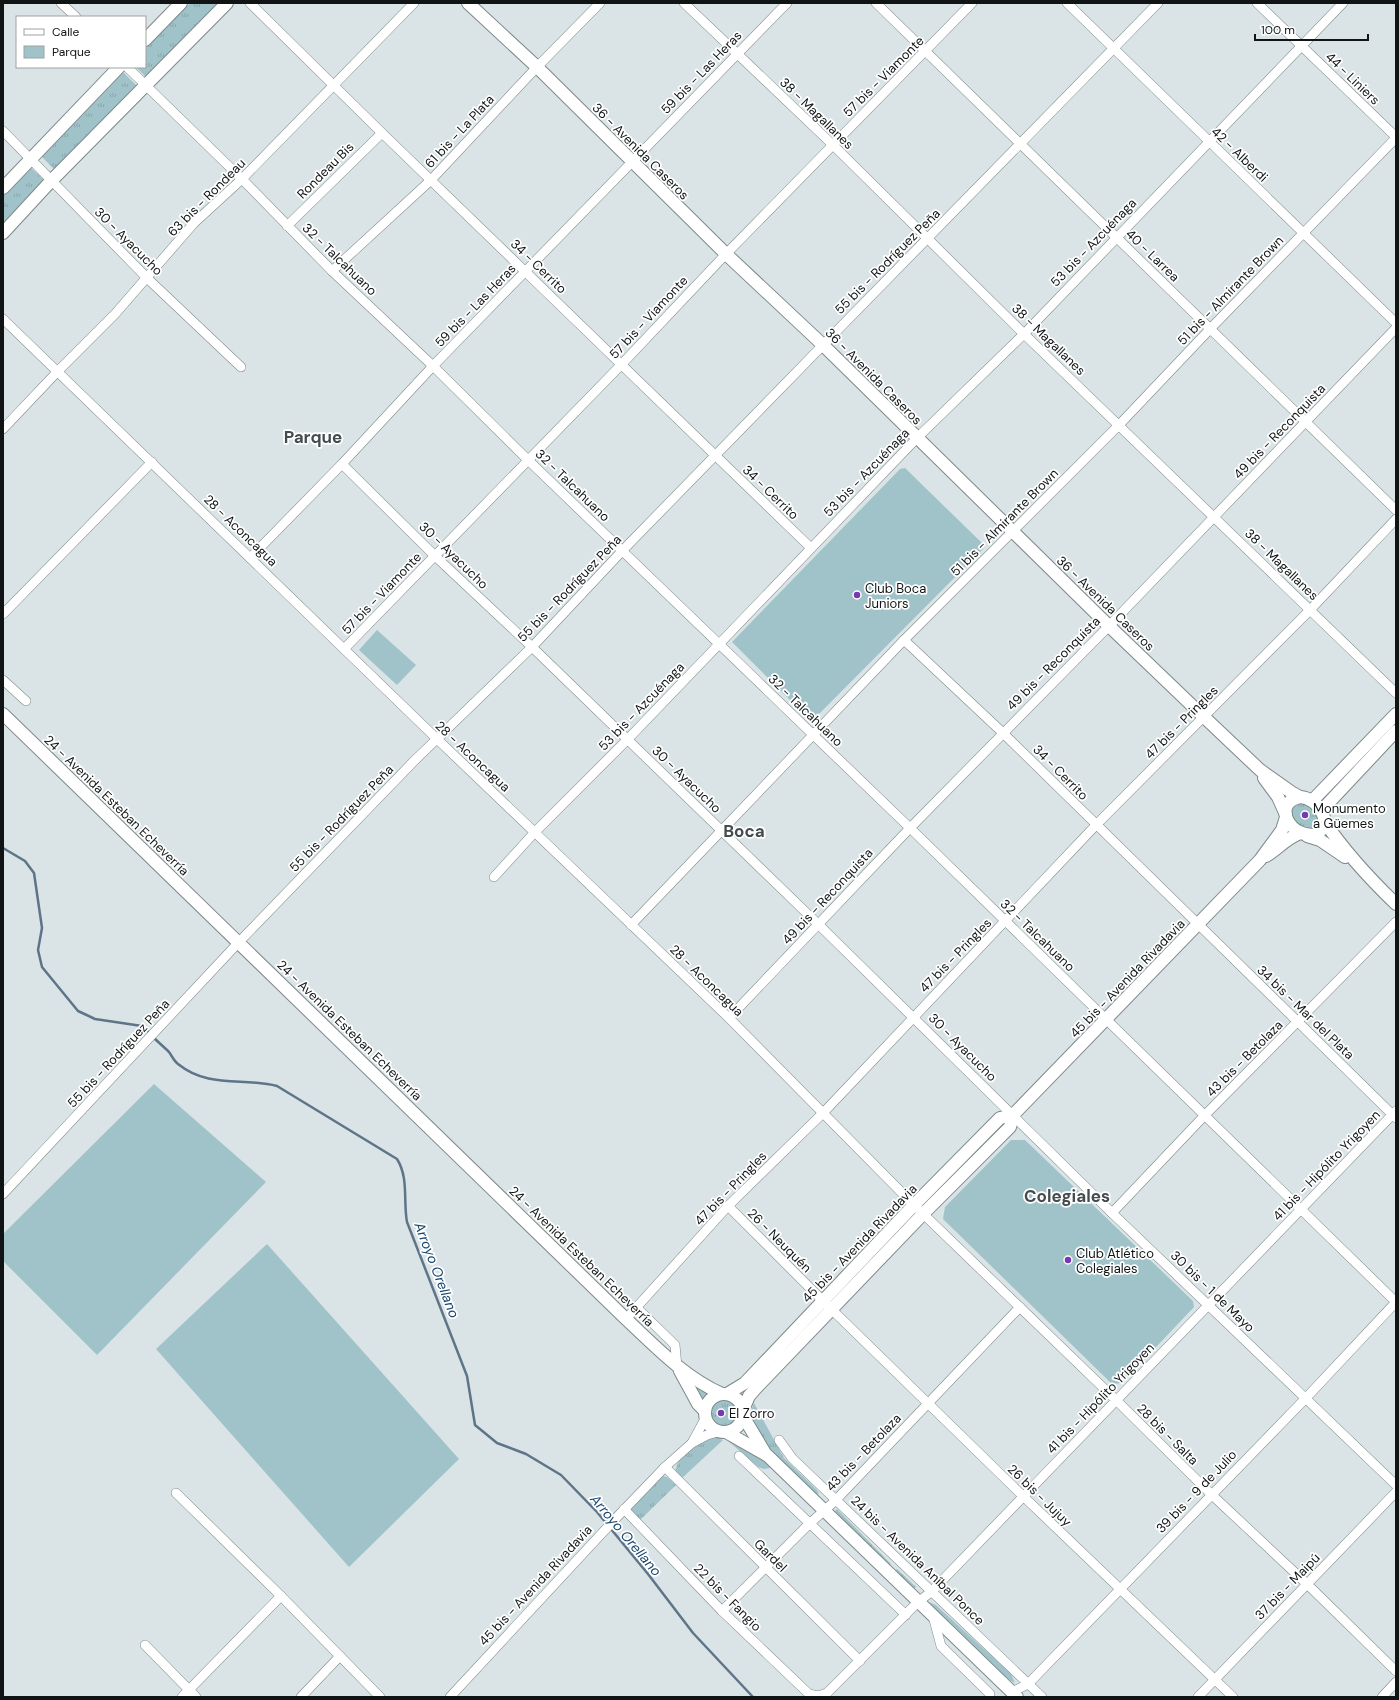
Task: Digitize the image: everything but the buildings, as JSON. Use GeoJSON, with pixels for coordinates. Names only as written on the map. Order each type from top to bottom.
{"type":"FeatureCollection","features":[{"type":"Feature","properties":{"kind":"main road"},"geometry":{"type":"LineString","coordinates":[[146,39],[181,3]]}},
{"type":"Feature","properties":{"kind":"main road"},"geometry":{"type":"LineString","coordinates":[[3,233],[51,181],[227,3]]}},
{"type":"Feature","properties":{"kind":"main road","name":"36 - Avenida Caseros"},"geometry":{"type":"LineString","coordinates":[[468,3],[537,67],[726,254],[823,345],[1109,626],[1204,717],[1260,770],[1291,792],[1306,799]]}},
{"type":"Feature","properties":{"kind":"main road"},"geometry":{"type":"LineString","coordinates":[[3,188],[118,68]]}},
{"type":"Feature","properties":{"kind":"main road","name":"24 - Avenida Esteban Echeverría"},"geometry":{"type":"LineString","coordinates":[[3,714],[626,1319],[677,1367],[692,1378],[724,1394]]}},
{"type":"Feature","properties":{"kind":"main road"},"geometry":{"type":"LineString","coordinates":[[1360,868],[1320,840],[1302,834],[1289,825],[1286,816],[1287,805],[1290,801],[1306,799],[1396,714]]}},
{"type":"Feature","properties":{"kind":"main road"},"geometry":{"type":"LineString","coordinates":[[1302,834],[1316,834],[1323,826],[1323,816],[1396,731]]}},
{"type":"Feature","properties":{"kind":"main road","name":"36 - Avenida Caseros"},"geometry":{"type":"LineString","coordinates":[[1260,770],[1278,797],[1286,816]]}},
{"type":"Feature","properties":{"kind":"main road"},"geometry":{"type":"LineString","coordinates":[[1306,799],[1323,816],[1342,847],[1360,868],[1396,904]]}},
{"type":"Feature","properties":{"kind":"main road","name":"45 bis - Avenida Rivadavia"},"geometry":{"type":"LineString","coordinates":[[724,1394],[745,1383],[923,1214],[1010,1127],[1013,1115],[1260,860],[1282,830],[1286,816]]}},
{"type":"Feature","properties":{"kind":"main road","name":"45 bis - Avenida Rivadavia"},"geometry":{"type":"LineString","coordinates":[[1260,860],[1278,849],[1289,838],[1302,834]]}},
{"type":"Feature","properties":{"kind":"main road","name":"45 bis - Avenida Rivadavia"},"geometry":{"type":"LineString","coordinates":[[743,1413],[750,1396],[756,1388],[914,1205],[1000,1118],[1013,1115]]}},
{"type":"Feature","properties":{"kind":"main road","name":"24 - Avenida Esteban Echeverría"},"geometry":{"type":"LineString","coordinates":[[677,1367],[705,1415]]}},
{"type":"Feature","properties":{"kind":"main road"},"geometry":{"type":"LineString","coordinates":[[768,1456],[722,1432],[713,1429],[705,1415],[707,1403],[714,1397],[724,1394],[738,1399],[743,1413],[768,1456],[1014,1695]]}},
{"type":"Feature","properties":{"kind":"main road"},"geometry":{"type":"LineString","coordinates":[[722,1432],[737,1427],[743,1413]]}},
{"type":"Feature","properties":{"kind":"street"},"geometry":{"type":"LineString","coordinates":[[61,3],[75,16]]}},
{"type":"Feature","properties":{"kind":"street","name":"34 - Cerrito"},"geometry":{"type":"LineString","coordinates":[[250,3],[810,548]]}},
{"type":"Feature","properties":{"kind":"street","name":"63 bis - Rondeau"},"geometry":{"type":"LineString","coordinates":[[3,429],[148,279],[194,223],[242,179],[414,3]]}},
{"type":"Feature","properties":{"kind":"street","name":"61 bis - La Plata"},"geometry":{"type":"LineString","coordinates":[[332,271],[431,180],[537,67],[600,3]]}},
{"type":"Feature","properties":{"kind":"street","name":"38 - Magallanes"},"geometry":{"type":"LineString","coordinates":[[684,3],[833,145],[1024,334],[1396,693]]}},
{"type":"Feature","properties":{"kind":"street","name":"59 bis - Las Heras"},"geometry":{"type":"LineString","coordinates":[[250,558],[342,464],[433,366],[787,3]]}},
{"type":"Feature","properties":{"kind":"street","name":"40 - Larrea"},"geometry":{"type":"LineString","coordinates":[[876,3],[1396,510]]}},
{"type":"Feature","properties":{"kind":"street","name":"57 bis - Viamonte"},"geometry":{"type":"LineString","coordinates":[[344,650],[621,365],[726,254],[972,3]]}},
{"type":"Feature","properties":{"kind":"street","name":"42 - Alberdi"},"geometry":{"type":"LineString","coordinates":[[1067,3],[1396,323]]}},
{"type":"Feature","properties":{"kind":"street","name":"55 bis - Rodríguez Peña"},"geometry":{"type":"LineString","coordinates":[[3,1194],[147,1042],[239,942],[414,760],[532,647],[623,550],[1158,3]]}},
{"type":"Feature","properties":{"kind":"street","name":"44 - Liniers"},"geometry":{"type":"LineString","coordinates":[[1257,3],[1396,138]]}},
{"type":"Feature","properties":{"kind":"street","name":"53 bis - Azcuénaga"},"geometry":{"type":"LineString","coordinates":[[494,877],[535,832],[628,739],[810,548],[917,438],[1024,334],[1208,141],[1343,3]]}},
{"type":"Feature","properties":{"kind":"street","name":"32 - Talcahuano"},"geometry":{"type":"LineString","coordinates":[[128,68],[242,179],[332,271],[433,366],[528,460],[910,828],[1396,1302]]}},
{"type":"Feature","properties":{"kind":"street","name":"30 - Ayacucho"},"geometry":{"type":"LineString","coordinates":[[3,131],[148,279],[241,367]]}},
{"type":"Feature","properties":{"kind":"street","name":"Rondeau Bis"},"geometry":{"type":"LineString","coordinates":[[287,226],[382,133]]}},
{"type":"Feature","properties":{"kind":"street","name":"51 bis - Almirante Brown"},"geometry":{"type":"LineString","coordinates":[[631,925],[814,736],[904,640],[1119,425],[1396,138]]}},
{"type":"Feature","properties":{"kind":"street","name":"28 - Aconcagua"},"geometry":{"type":"LineString","coordinates":[[3,319],[344,650],[729,1018],[824,1112],[923,1214]]}},
{"type":"Feature","properties":{"kind":"street","name":"49 bis - Reconquista"},"geometry":{"type":"LineString","coordinates":[[729,1018],[910,828],[1109,626],[1396,328]]}},
{"type":"Feature","properties":{"kind":"street"},"geometry":{"type":"LineString","coordinates":[[3,614],[152,462]]}},
{"type":"Feature","properties":{"kind":"street","name":"30 - Ayacucho"},"geometry":{"type":"LineString","coordinates":[[342,464],[435,556],[532,647],[819,924],[1013,1115]]}},
{"type":"Feature","properties":{"kind":"street","name":"47 bis - Pringles"},"geometry":{"type":"LineString","coordinates":[[626,1319],[728,1206],[824,1112],[1096,825],[1310,610],[1396,520]]}},
{"type":"Feature","properties":{"kind":"street","name":"34 - Cerrito"},"geometry":{"type":"LineString","coordinates":[[904,640],[1003,733],[1198,925]]}},
{"type":"Feature","properties":{"kind":"street"},"geometry":{"type":"LineString","coordinates":[[3,680],[26,701]]}},
{"type":"Feature","properties":{"kind":"street","name":"43 bis - Betolaza"},"geometry":{"type":"LineString","coordinates":[[1112,1213],[1205,1115],[1298,1023],[1396,922]]}},
{"type":"Feature","properties":{"kind":"street","name":"34 bis - Mar del Plata"},"geometry":{"type":"LineString","coordinates":[[1198,925],[1395,1115]]}},
{"type":"Feature","properties":{"kind":"street","name":"30 bis - 1 de Mayo"},"geometry":{"type":"LineString","coordinates":[[1013,1115],[1112,1213],[1396,1485]]}},
{"type":"Feature","properties":{"kind":"street","name":"41 bis - Hipólito Yrigoyen"},"geometry":{"type":"LineString","coordinates":[[818,1696],[827,1693],[918,1602],[931,1592],[1116,1400],[1395,1115]]}},
{"type":"Feature","properties":{"kind":"street","name":"26 - Neuquén"},"geometry":{"type":"LineString","coordinates":[[728,1206],[827,1305]]}},
{"type":"Feature","properties":{"kind":"street","name":"28 bis - Salta"},"geometry":{"type":"LineString","coordinates":[[923,1214],[1211,1494],[1307,1584],[1396,1671]]}},
{"type":"Feature","properties":{"kind":"street","name":"39 bis - 9 de Julio"},"geometry":{"type":"LineString","coordinates":[[1014,1695],[1028,1684],[1211,1494],[1306,1398],[1396,1302]]}},
{"type":"Feature","properties":{"kind":"street","name":"26 bis - Jujuy"},"geometry":{"type":"LineString","coordinates":[[827,1305],[1119,1590],[1233,1697]]}},
{"type":"Feature","properties":{"kind":"street","name":"43 bis - Betolaza"},"geometry":{"type":"LineString","coordinates":[[722,1611],[764,1567],[835,1501],[1020,1307]]}},
{"type":"Feature","properties":{"kind":"street","name":"24 - Avenida Esteban Echeverría"},"geometry":{"type":"LineString","coordinates":[[637,1308],[674,1345],[677,1367]]}},
{"type":"Feature","properties":{"kind":"street","name":"45 bis - Avenida Rivadavia"},"geometry":{"type":"LineString","coordinates":[[692,1443],[705,1415]]}},
{"type":"Feature","properties":{"kind":"street","name":"45 bis - Avenida Rivadavia"},"geometry":{"type":"LineString","coordinates":[[450,1697],[624,1509],[665,1467],[692,1443],[707,1434],[722,1432]]}},
{"type":"Feature","properties":{"kind":"street","name":"24 bis - Avenida Aníbal Ponce"},"geometry":{"type":"LineString","coordinates":[[779,1440],[792,1458],[835,1501],[1042,1697]]}},
{"type":"Feature","properties":{"kind":"street"},"geometry":{"type":"LineString","coordinates":[[739,1456],[906,1615]]}},
{"type":"Feature","properties":{"kind":"street","name":"Gardel"},"geometry":{"type":"LineString","coordinates":[[665,1467],[860,1661]]}},
{"type":"Feature","properties":{"kind":"street","name":"37 bis - Maipú"},"geometry":{"type":"LineString","coordinates":[[1198,1697],[1396,1492]]}},
{"type":"Feature","properties":{"kind":"street"},"geometry":{"type":"LineString","coordinates":[[176,1494],[281,1596],[380,1697]]}},
{"type":"Feature","properties":{"kind":"street","name":"22 bis - Fangio"},"geometry":{"type":"LineString","coordinates":[[624,1509],[722,1611],[809,1694],[818,1696]]}},
{"type":"Feature","properties":{"kind":"street"},"geometry":{"type":"LineString","coordinates":[[182,1697],[281,1596]]}},
{"type":"Feature","properties":{"kind":"street"},"geometry":{"type":"LineString","coordinates":[[933,1616],[941,1646],[990,1694]]}},
{"type":"Feature","properties":{"kind":"street"},"geometry":{"type":"LineString","coordinates":[[145,1645],[196,1697]]}},
{"type":"Feature","properties":{"kind":"street"},"geometry":{"type":"LineString","coordinates":[[301,1697],[340,1656]]}},
{"type":"Feature","properties":{"kind":"street"},"geometry":{"type":"LineString","coordinates":[[1382,1697],[1396,1682]]}},
{"type":"Feature","properties":{"kind":"green space"},"geometry":{"type":"Polygon","coordinates":[[[190,3],[218,3],[146,77],[137,68],[146,68],[146,48],[190,3]]]}},
{"type":"Feature","properties":{"kind":"green space"},"geometry":{"type":"Polygon","coordinates":[[[123,72],[137,86],[55,170],[41,156],[123,72]]]}},
{"type":"Feature","properties":{"kind":"green space"},"geometry":{"type":"Polygon","coordinates":[[[29,166],[45,181],[3,227],[3,194],[29,166]]]}},
{"type":"Feature","properties":{"kind":"green space","name":"Club Boca Juniors"},"geometry":{"type":"Polygon","coordinates":[[[905,468],[983,544],[983,549],[814,719],[809,719],[732,642],[900,469],[905,468]]]}},
{"type":"Feature","properties":{"kind":"green space"},"geometry":{"type":"Polygon","coordinates":[[[377,630],[416,665],[397,685],[359,650],[377,630]]]}},
{"type":"Feature","properties":{"kind":"green space"},"geometry":{"type":"Polygon","coordinates":[[[1294,803],[1308,803],[1318,813],[1319,825],[1314,829],[1306,829],[1297,826],[1291,814],[1294,803]]]}},
{"type":"Feature","properties":{"kind":"green space"},"geometry":{"type":"Polygon","coordinates":[[[154,1084],[266,1182],[97,1355],[3,1261],[3,1234],[154,1084]]]}},
{"type":"Feature","properties":{"kind":"green space"},"geometry":{"type":"Polygon","coordinates":[[[1004,1122],[1006,1124],[924,1206],[922,1204],[1004,1122]]]}},
{"type":"Feature","properties":{"kind":"green space","name":"Club Atlético Colegiales"},"geometry":{"type":"Polygon","coordinates":[[[1011,1140],[1025,1140],[1193,1301],[1194,1307],[1122,1383],[1112,1384],[943,1219],[945,1207],[1011,1140]]]}},
{"type":"Feature","properties":{"kind":"green space"},"geometry":{"type":"Polygon","coordinates":[[[267,1244],[459,1459],[349,1567],[156,1349],[267,1244]]]}},
{"type":"Feature","properties":{"kind":"green space"},"geometry":{"type":"Polygon","coordinates":[[[688,1379],[710,1392],[701,1403],[688,1379]]]}},
{"type":"Feature","properties":{"kind":"green space"},"geometry":{"type":"Polygon","coordinates":[[[724,1399],[735,1403],[739,1414],[735,1425],[724,1429],[713,1425],[709,1414],[713,1403],[724,1399]]]}},
{"type":"Feature","properties":{"kind":"green space"},"geometry":{"type":"Polygon","coordinates":[[[754,1403],[784,1458],[817,1490],[819,1494],[812,1493],[769,1452],[751,1419],[754,1403]]]}},
{"type":"Feature","properties":{"kind":"green space"},"geometry":{"type":"Polygon","coordinates":[[[715,1437],[723,1440],[681,1479],[675,1472],[680,1459],[702,1442],[715,1437]]]}},
{"type":"Feature","properties":{"kind":"green space"},"geometry":{"type":"Polygon","coordinates":[[[727,1440],[747,1447],[770,1465],[770,1468],[764,1469],[758,1467],[727,1440]]]}},
{"type":"Feature","properties":{"kind":"green space"},"geometry":{"type":"Polygon","coordinates":[[[661,1476],[667,1477],[676,1485],[638,1522],[628,1511],[661,1476]]]}},
{"type":"Feature","properties":{"kind":"green space"},"geometry":{"type":"Polygon","coordinates":[[[837,1509],[891,1564],[887,1566],[833,1513],[837,1509]]]}},
{"type":"Feature","properties":{"kind":"green space"},"geometry":{"type":"Polygon","coordinates":[[[897,1569],[916,1587],[913,1591],[893,1572],[897,1569]]]}},
{"type":"Feature","properties":{"kind":"green space"},"geometry":{"type":"Polygon","coordinates":[[[929,1602],[936,1605],[1011,1674],[1015,1683],[999,1674],[931,1608],[929,1602]]]}},
{"type":"Feature","properties":{"kind":"waterway","name":"Arroyo Orellano"},"geometry":{"type":"LineString","coordinates":[[3,848],[25,861],[34,873],[42,928],[38,950],[42,967],[78,1011],[95,1019],[142,1026],[150,1033]]}},
{"type":"Feature","properties":{"kind":"waterway","name":"Arroyo Orellano"},"geometry":{"type":"LineString","coordinates":[[153,1037],[169,1052],[177,1063],[190,1072],[214,1080],[264,1083],[277,1086],[397,1159],[403,1174],[407,1222],[467,1376],[475,1425],[497,1443],[526,1454],[561,1475],[597,1512],[648,1574],[693,1633],[753,1697]]}},
{"type":"Feature","properties":{"kind":"place","name":"Club Boca Juniors"},"geometry":{"type":"Point","coordinates":[857,595]}},
{"type":"Feature","properties":{"kind":"place","name":"Monumento a Güemes"},"geometry":{"type":"Point","coordinates":[1305,815]}},
{"type":"Feature","properties":{"kind":"place","name":"Club Atlético Colegiales"},"geometry":{"type":"Point","coordinates":[1068,1260]}},
{"type":"Feature","properties":{"kind":"place","name":"El Zorro"},"geometry":{"type":"Point","coordinates":[721,1413]}},
{"type":"Feature","properties":{"kind":"district","name":"Parque"},"geometry":{"type":"Point","coordinates":[313,437]}},
{"type":"Feature","properties":{"kind":"district","name":"Boca"},"geometry":{"type":"Point","coordinates":[744,831]}},
{"type":"Feature","properties":{"kind":"district","name":"Colegiales"},"geometry":{"type":"Point","coordinates":[1067,1196]}}]}
